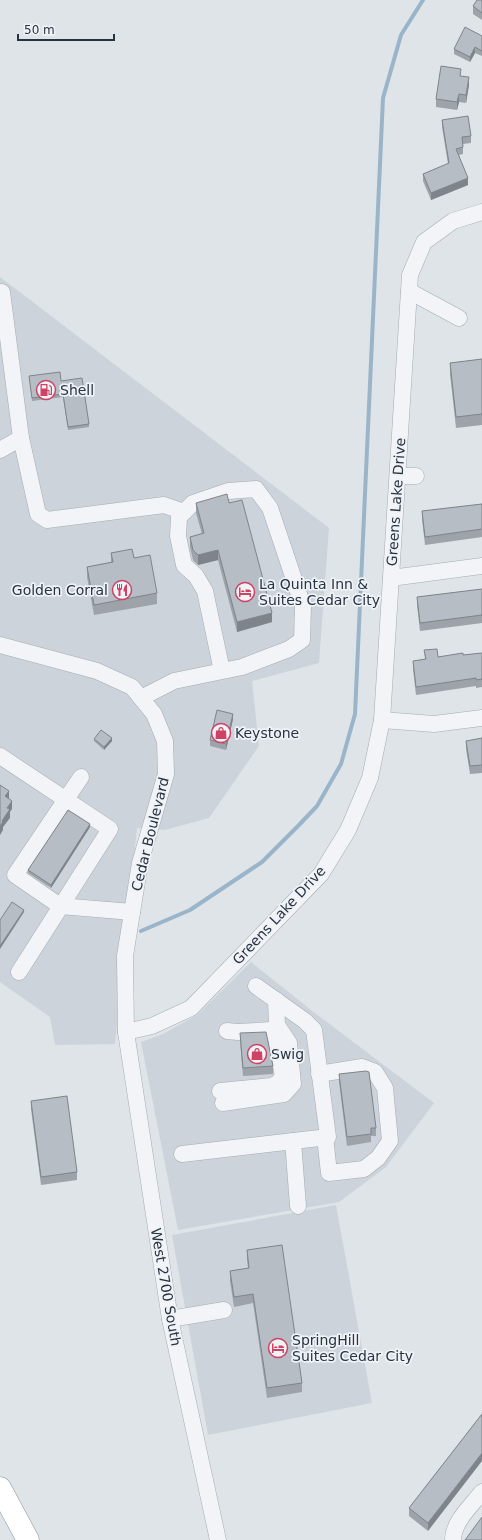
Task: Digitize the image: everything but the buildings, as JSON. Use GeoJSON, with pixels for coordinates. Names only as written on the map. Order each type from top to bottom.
{"type":"FeatureCollection","features":[{"type":"Feature","properties":{"kind":"highway"},"geometry":{"type":"LineString","coordinates":[[0,1476],[25,1533]]}},
{"type":"Feature","properties":{"kind":"highway"},"geometry":{"type":"LineString","coordinates":[[0,1488],[25,1533]]}},
{"type":"Feature","properties":{"kind":"street","name":"Greens Lake Drive"},"geometry":{"type":"LineString","coordinates":[[126,1032],[152,1026],[191,1008],[321,874],[348,830],[370,778],[382,720],[410,275],[424,242],[453,221],[482,212]]}},
{"type":"Feature","properties":{"kind":"street"},"geometry":{"type":"LineString","coordinates":[[409,291],[459,318]]}},
{"type":"Feature","properties":{"kind":"street"},"geometry":{"type":"LineString","coordinates":[[2,292],[21,438],[38,514],[47,520],[164,505],[184,512]]}},
{"type":"Feature","properties":{"kind":"street"},"geometry":{"type":"LineString","coordinates":[[0,450],[21,438]]}},
{"type":"Feature","properties":{"kind":"street"},"geometry":{"type":"LineString","coordinates":[[398,476],[416,476]]}},
{"type":"Feature","properties":{"kind":"street"},"geometry":{"type":"LineString","coordinates":[[141,698],[174,681],[242,667],[289,649],[302,640],[303,606],[270,508],[256,489],[228,491],[192,503],[179,517],[178,536],[184,565],[196,576],[205,591],[222,671]]}},
{"type":"Feature","properties":{"kind":"street"},"geometry":{"type":"LineString","coordinates":[[391,578],[482,566]]}},
{"type":"Feature","properties":{"kind":"street","name":"Cedar Boulevard"},"geometry":{"type":"LineString","coordinates":[[0,645],[97,672],[132,687],[154,714],[165,740],[166,774],[140,863],[125,956],[126,1032]]}},
{"type":"Feature","properties":{"kind":"street"},"geometry":{"type":"LineString","coordinates":[[382,720],[434,724],[482,718]]}},
{"type":"Feature","properties":{"kind":"street"},"geometry":{"type":"LineString","coordinates":[[0,756],[110,828],[19,972]]}},
{"type":"Feature","properties":{"kind":"street"},"geometry":{"type":"LineString","coordinates":[[81,777],[15,875],[60,906],[132,912]]}},
{"type":"Feature","properties":{"kind":"street"},"geometry":{"type":"LineString","coordinates":[[182,1154],[328,1137],[314,1030],[305,1020],[256,986]]}},
{"type":"Feature","properties":{"kind":"street"},"geometry":{"type":"LineString","coordinates":[[221,1097],[272,1086],[278,1083],[283,1076],[274,1028],[276,1000]]}},
{"type":"Feature","properties":{"kind":"street"},"geometry":{"type":"LineString","coordinates":[[227,1031],[238,1032],[274,1028]]}},
{"type":"Feature","properties":{"kind":"street","name":"West 2700 South"},"geometry":{"type":"LineString","coordinates":[[126,1032],[170,1319],[218,1540]]}},
{"type":"Feature","properties":{"kind":"street"},"geometry":{"type":"LineString","coordinates":[[319,1074],[362,1067],[375,1072],[385,1088],[390,1141],[378,1158],[364,1169],[329,1173],[325,1137]]}},
{"type":"Feature","properties":{"kind":"street"},"geometry":{"type":"LineString","coordinates":[[293,1141],[298,1206]]}},
{"type":"Feature","properties":{"kind":"street"},"geometry":{"type":"LineString","coordinates":[[170,1319],[224,1310]]}},
{"type":"Feature","properties":{"kind":"street"},"geometry":{"type":"LineString","coordinates":[[453,1540],[453,1534],[459,1522],[482,1492]]}},
{"type":"Feature","properties":{"kind":"shaded area"},"geometry":{"type":"Polygon","coordinates":[[[0,277],[329,528],[319,663],[252,681],[259,746],[209,818],[165,830],[137,828],[115,1044],[55,1045],[50,1017],[0,982],[0,277]]]}},
{"type":"Feature","properties":{"kind":"shaded area"},"geometry":{"type":"Polygon","coordinates":[[[251,962],[311,1010],[434,1103],[386,1167],[339,1202],[178,1230],[141,1042],[163,1034],[197,1015],[251,962]]]}},
{"type":"Feature","properties":{"kind":"shaded area"},"geometry":{"type":"Polygon","coordinates":[[[336,1205],[372,1403],[208,1435],[172,1235],[336,1205]]]}},
{"type":"Feature","properties":{"kind":"waterway"},"geometry":{"type":"LineString","coordinates":[[141,931],[190,910],[262,862],[317,806],[341,764],[355,714],[383,98],[401,35],[423,0]]}},
{"type":"Feature","properties":{"kind":"place","name":"Shell"},"geometry":{"type":"Point","coordinates":[46,390]}},
{"type":"Feature","properties":{"kind":"place","name":"Golden Corral"},"geometry":{"type":"Point","coordinates":[122,590]}},
{"type":"Feature","properties":{"kind":"place","name":"La Quinta Inn & Suites Cedar City"},"geometry":{"type":"Point","coordinates":[245,592]}},
{"type":"Feature","properties":{"kind":"place","name":"Keystone"},"geometry":{"type":"Point","coordinates":[221,733]}},
{"type":"Feature","properties":{"kind":"place","name":"Swig"},"geometry":{"type":"Point","coordinates":[257,1054]}},
{"type":"Feature","properties":{"kind":"place","name":"SpringHill Suites Cedar City"},"geometry":{"type":"Point","coordinates":[278,1348]}}]}
